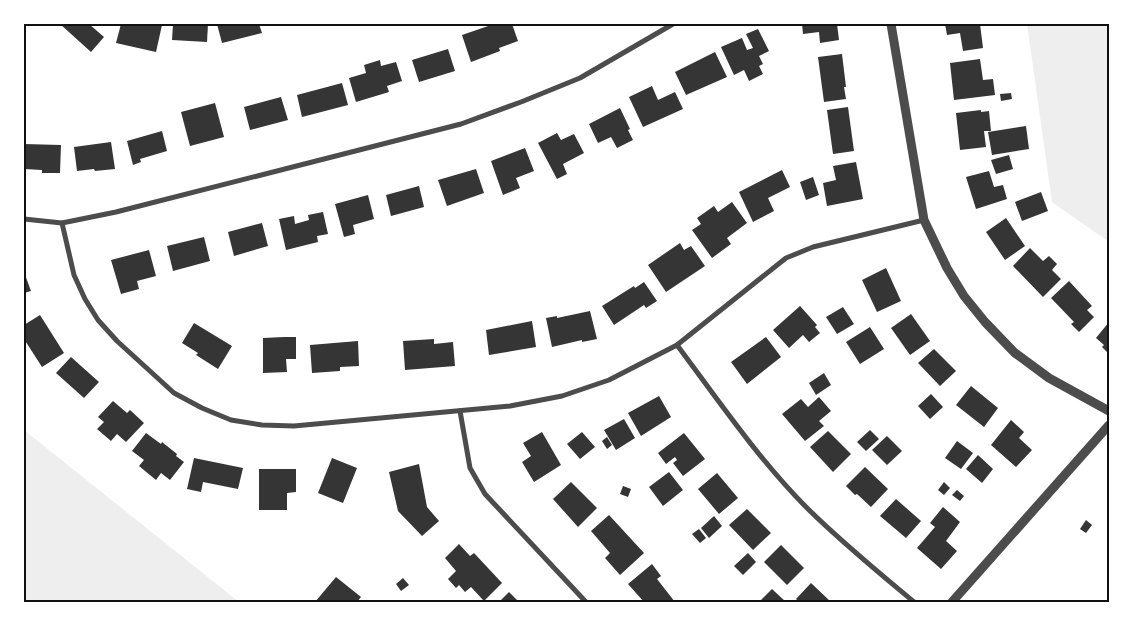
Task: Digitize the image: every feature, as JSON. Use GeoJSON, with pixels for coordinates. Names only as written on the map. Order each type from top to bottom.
{"type":"FeatureCollection","features":[{"type":"Feature","properties":{"kind":"street"},"geometry":{"type":"LineString","coordinates":[[24,219],[62,223],[116,212],[461,124],[580,78],[673,24]]}},
{"type":"Feature","properties":{"kind":"street"},"geometry":{"type":"LineString","coordinates":[[891,24],[924,220],[947,268],[964,296],[985,322],[1015,353],[1049,378],[1109,411]]}},
{"type":"Feature","properties":{"kind":"street"},"geometry":{"type":"LineString","coordinates":[[62,223],[74,275],[85,300],[98,320],[117,341],[174,393],[202,408],[231,420],[262,425],[294,426],[510,406],[562,396],[609,380],[677,345],[786,258],[813,248],[924,220]]}},
{"type":"Feature","properties":{"kind":"street"},"geometry":{"type":"LineString","coordinates":[[677,345],[752,447],[804,505],[850,549],[914,602]]}},
{"type":"Feature","properties":{"kind":"street"},"geometry":{"type":"LineString","coordinates":[[460,411],[470,468],[485,494],[586,602]]}},
{"type":"Feature","properties":{"kind":"street"},"geometry":{"type":"LineString","coordinates":[[952,602],[1109,425]]}},
{"type":"Feature","properties":{"kind":"shaded area"},"geometry":{"type":"Polygon","coordinates":[[[1027,24],[1109,24],[1109,242],[1052,202],[1027,24]]]}},
{"type":"Feature","properties":{"kind":"shaded area"},"geometry":{"type":"Polygon","coordinates":[[[24,430],[239,602],[24,602],[24,430]]]}},
{"type":"Feature","properties":{"kind":"building"},"geometry":{"type":"Polygon","coordinates":[[[60,24],[89,24],[104,37],[91,52],[60,24]]]}},
{"type":"Feature","properties":{"kind":"building"},"geometry":{"type":"Polygon","coordinates":[[[121,24],[162,25],[156,52],[116,43],[121,24]]]}},
{"type":"Feature","properties":{"kind":"building"},"geometry":{"type":"Polygon","coordinates":[[[173,24],[208,24],[207,42],[172,40],[173,24]]]}},
{"type":"Feature","properties":{"kind":"building"},"geometry":{"type":"Polygon","coordinates":[[[217,24],[259,24],[262,33],[222,43],[217,24]]]}},
{"type":"Feature","properties":{"kind":"building"},"geometry":{"type":"Polygon","coordinates":[[[494,24],[512,24],[518,41],[499,48],[500,51],[471,62],[462,35],[494,24]]]}},
{"type":"Feature","properties":{"kind":"building"},"geometry":{"type":"Polygon","coordinates":[[[802,24],[837,24],[839,40],[820,43],[819,32],[803,34],[802,24]]]}},
{"type":"Feature","properties":{"kind":"building"},"geometry":{"type":"Polygon","coordinates":[[[945,24],[980,24],[983,48],[963,51],[960,33],[947,35],[945,24]]]}},
{"type":"Feature","properties":{"kind":"building"},"geometry":{"type":"Polygon","coordinates":[[[758,29],[769,51],[759,56],[763,64],[759,66],[763,74],[749,81],[744,70],[734,75],[721,47],[742,38],[747,50],[753,48],[746,34],[758,29]]]}},
{"type":"Feature","properties":{"kind":"building"},"geometry":{"type":"Polygon","coordinates":[[[448,49],[455,71],[419,82],[412,60],[448,49]]]}},
{"type":"Feature","properties":{"kind":"building"},"geometry":{"type":"Polygon","coordinates":[[[715,52],[727,77],[686,95],[675,72],[715,52]]]}},
{"type":"Feature","properties":{"kind":"building"},"geometry":{"type":"Polygon","coordinates":[[[842,54],[846,99],[824,102],[818,57],[842,54]]]}},
{"type":"Feature","properties":{"kind":"building"},"geometry":{"type":"Polygon","coordinates":[[[980,59],[983,80],[993,79],[995,95],[954,100],[950,63],[980,59]]]}},
{"type":"Feature","properties":{"kind":"building"},"geometry":{"type":"Polygon","coordinates":[[[380,60],[381,66],[396,62],[402,81],[387,86],[389,92],[356,102],[349,78],[366,73],[364,65],[380,60]]]}},
{"type":"Feature","properties":{"kind":"building"},"geometry":{"type":"Polygon","coordinates":[[[342,83],[348,105],[302,117],[297,95],[342,83]]]}},
{"type":"Feature","properties":{"kind":"building"},"geometry":{"type":"Polygon","coordinates":[[[652,86],[658,100],[675,92],[683,109],[643,127],[629,97],[652,86]]]}},
{"type":"Feature","properties":{"kind":"building"},"geometry":{"type":"Polygon","coordinates":[[[1011,93],[1012,99],[1001,101],[1000,94],[1011,93]]]}},
{"type":"Feature","properties":{"kind":"building"},"geometry":{"type":"Polygon","coordinates":[[[281,97],[288,120],[250,130],[244,107],[281,97]]]}},
{"type":"Feature","properties":{"kind":"building"},"geometry":{"type":"Polygon","coordinates":[[[215,103],[224,137],[190,146],[181,112],[215,103]]]}},
{"type":"Feature","properties":{"kind":"building"},"geometry":{"type":"Polygon","coordinates":[[[848,107],[854,151],[833,154],[827,110],[848,107]]]}},
{"type":"Feature","properties":{"kind":"building"},"geometry":{"type":"Polygon","coordinates":[[[620,108],[633,140],[617,148],[611,137],[598,143],[589,124],[620,108]]]}},
{"type":"Feature","properties":{"kind":"building"},"geometry":{"type":"Polygon","coordinates":[[[981,110],[981,112],[989,111],[991,131],[984,131],[986,147],[960,150],[956,113],[981,110]]]}},
{"type":"Feature","properties":{"kind":"building"},"geometry":{"type":"Polygon","coordinates":[[[1026,126],[1029,149],[992,155],[988,132],[1026,126]]]}},
{"type":"Feature","properties":{"kind":"building"},"geometry":{"type":"Polygon","coordinates":[[[162,131],[167,151],[140,159],[141,162],[133,165],[127,141],[162,131]]]}},
{"type":"Feature","properties":{"kind":"building"},"geometry":{"type":"Polygon","coordinates":[[[557,133],[561,140],[574,134],[584,153],[563,164],[567,174],[557,179],[538,143],[557,133]]]}},
{"type":"Feature","properties":{"kind":"building"},"geometry":{"type":"Polygon","coordinates":[[[111,142],[115,169],[77,171],[74,147],[111,142]]]}},
{"type":"Feature","properties":{"kind":"building"},"geometry":{"type":"Polygon","coordinates":[[[24,144],[61,145],[60,173],[42,173],[42,170],[24,169],[24,144]]]}},
{"type":"Feature","properties":{"kind":"building"},"geometry":{"type":"Polygon","coordinates":[[[525,148],[534,171],[516,178],[520,188],[503,195],[491,161],[525,148]]]}},
{"type":"Feature","properties":{"kind":"building"},"geometry":{"type":"Polygon","coordinates":[[[1009,155],[1013,169],[996,174],[991,160],[1009,155]]]}},
{"type":"Feature","properties":{"kind":"building"},"geometry":{"type":"Polygon","coordinates":[[[856,162],[863,199],[827,206],[823,183],[836,180],[833,166],[856,162]]]}},
{"type":"Feature","properties":{"kind":"building"},"geometry":{"type":"Polygon","coordinates":[[[476,169],[484,193],[447,206],[438,180],[476,169]]]}},
{"type":"Feature","properties":{"kind":"building"},"geometry":{"type":"Polygon","coordinates":[[[782,170],[790,187],[768,198],[774,211],[753,222],[739,192],[782,170]]]}},
{"type":"Feature","properties":{"kind":"building"},"geometry":{"type":"Polygon","coordinates":[[[989,171],[994,187],[1003,185],[1007,199],[976,209],[966,177],[989,171]]]}},
{"type":"Feature","properties":{"kind":"building"},"geometry":{"type":"Polygon","coordinates":[[[813,177],[819,195],[806,200],[800,182],[813,177]]]}},
{"type":"Feature","properties":{"kind":"building"},"geometry":{"type":"Polygon","coordinates":[[[419,186],[424,207],[391,216],[386,195],[419,186]]]}},
{"type":"Feature","properties":{"kind":"building"},"geometry":{"type":"Polygon","coordinates":[[[1041,192],[1048,211],[1022,221],[1015,202],[1041,192]]]}},
{"type":"Feature","properties":{"kind":"building"},"geometry":{"type":"Polygon","coordinates":[[[368,195],[374,219],[353,225],[355,234],[344,237],[335,204],[368,195]]]}},
{"type":"Feature","properties":{"kind":"building"},"geometry":{"type":"Polygon","coordinates":[[[732,202],[747,223],[727,238],[731,244],[712,258],[692,230],[701,224],[697,218],[714,206],[718,212],[732,202]]]}},
{"type":"Feature","properties":{"kind":"building"},"geometry":{"type":"Polygon","coordinates":[[[323,212],[328,234],[317,236],[318,242],[286,250],[279,219],[294,216],[295,224],[309,220],[308,215],[323,212]]]}},
{"type":"Feature","properties":{"kind":"building"},"geometry":{"type":"Polygon","coordinates":[[[1006,218],[1025,246],[1005,260],[986,232],[1006,218]]]}},
{"type":"Feature","properties":{"kind":"building"},"geometry":{"type":"Polygon","coordinates":[[[262,223],[268,246],[234,256],[228,232],[262,223]]]}},
{"type":"Feature","properties":{"kind":"building"},"geometry":{"type":"Polygon","coordinates":[[[204,237],[210,261],[173,271],[167,246],[204,237]]]}},
{"type":"Feature","properties":{"kind":"building"},"geometry":{"type":"Polygon","coordinates":[[[680,243],[684,250],[691,246],[705,266],[666,292],[648,265],[680,243]]]}},
{"type":"Feature","properties":{"kind":"building"},"geometry":{"type":"Polygon","coordinates":[[[1030,248],[1043,261],[1049,256],[1057,264],[1052,270],[1061,279],[1043,297],[1013,266],[1030,248]]]}},
{"type":"Feature","properties":{"kind":"building"},"geometry":{"type":"Polygon","coordinates":[[[149,250],[156,276],[137,281],[139,289],[121,294],[111,260],[149,250]]]}},
{"type":"Feature","properties":{"kind":"building"},"geometry":{"type":"Polygon","coordinates":[[[886,268],[901,301],[877,312],[862,280],[886,268]]]}},
{"type":"Feature","properties":{"kind":"building"},"geometry":{"type":"Polygon","coordinates":[[[24,272],[31,291],[24,293],[24,272]]]}},
{"type":"Feature","properties":{"kind":"building"},"geometry":{"type":"Polygon","coordinates":[[[1069,281],[1092,306],[1087,310],[1094,317],[1079,332],[1071,324],[1074,322],[1051,298],[1069,281]]]}},
{"type":"Feature","properties":{"kind":"building"},"geometry":{"type":"Polygon","coordinates":[[[644,282],[657,301],[646,308],[644,305],[614,325],[602,306],[644,282]]]}},
{"type":"Feature","properties":{"kind":"building"},"geometry":{"type":"Polygon","coordinates":[[[800,306],[817,325],[815,327],[820,333],[809,342],[803,335],[789,348],[773,330],[800,306]]]}},
{"type":"Feature","properties":{"kind":"building"},"geometry":{"type":"Polygon","coordinates":[[[843,307],[854,324],[837,334],[826,317],[843,307]]]}},
{"type":"Feature","properties":{"kind":"building"},"geometry":{"type":"Polygon","coordinates":[[[590,311],[597,339],[582,342],[582,340],[552,347],[546,318],[557,316],[557,318],[590,311]]]}},
{"type":"Feature","properties":{"kind":"building"},"geometry":{"type":"Polygon","coordinates":[[[911,314],[930,341],[910,355],[891,328],[911,314]]]}},
{"type":"Feature","properties":{"kind":"building"},"geometry":{"type":"Polygon","coordinates":[[[40,315],[64,353],[42,367],[24,339],[24,325],[40,315]]]}},
{"type":"Feature","properties":{"kind":"building"},"geometry":{"type":"Polygon","coordinates":[[[532,321],[536,347],[489,355],[486,330],[532,321]]]}},
{"type":"Feature","properties":{"kind":"building"},"geometry":{"type":"Polygon","coordinates":[[[1109,322],[1109,349],[1107,352],[1102,347],[1104,345],[1096,338],[1109,322]]]}},
{"type":"Feature","properties":{"kind":"building"},"geometry":{"type":"Polygon","coordinates":[[[194,323],[232,346],[218,369],[196,355],[198,353],[182,343],[194,323]]]}},
{"type":"Feature","properties":{"kind":"building"},"geometry":{"type":"Polygon","coordinates":[[[870,327],[884,349],[860,364],[846,342],[870,327]]]}},
{"type":"Feature","properties":{"kind":"building"},"geometry":{"type":"Polygon","coordinates":[[[296,337],[296,359],[286,359],[287,372],[263,373],[263,338],[296,337]]]}},
{"type":"Feature","properties":{"kind":"building"},"geometry":{"type":"Polygon","coordinates":[[[766,337],[781,357],[747,384],[731,362],[766,337]]]}},
{"type":"Feature","properties":{"kind":"building"},"geometry":{"type":"Polygon","coordinates":[[[434,339],[434,344],[453,342],[455,366],[405,370],[403,341],[434,339]]]}},
{"type":"Feature","properties":{"kind":"building"},"geometry":{"type":"Polygon","coordinates":[[[358,341],[359,366],[340,367],[340,371],[312,373],[310,345],[358,341]]]}},
{"type":"Feature","properties":{"kind":"building"},"geometry":{"type":"Polygon","coordinates":[[[934,349],[956,371],[940,386],[918,363],[934,349]]]}},
{"type":"Feature","properties":{"kind":"building"},"geometry":{"type":"Polygon","coordinates":[[[71,357],[99,382],[84,398],[56,373],[71,357]]]}},
{"type":"Feature","properties":{"kind":"building"},"geometry":{"type":"Polygon","coordinates":[[[824,373],[831,385],[816,395],[809,383],[824,373]]]}},
{"type":"Feature","properties":{"kind":"building"},"geometry":{"type":"Polygon","coordinates":[[[971,386],[998,408],[984,427],[956,405],[971,386]]]}},
{"type":"Feature","properties":{"kind":"building"},"geometry":{"type":"Polygon","coordinates":[[[931,394],[943,407],[930,419],[918,406],[931,394]]]}},
{"type":"Feature","properties":{"kind":"building"},"geometry":{"type":"Polygon","coordinates":[[[659,396],[671,417],[641,436],[628,413],[659,396]]]}},
{"type":"Feature","properties":{"kind":"building"},"geometry":{"type":"Polygon","coordinates":[[[819,397],[831,411],[819,421],[824,426],[805,441],[782,414],[801,399],[808,407],[819,397]]]}},
{"type":"Feature","properties":{"kind":"building"},"geometry":{"type":"Polygon","coordinates":[[[113,401],[127,413],[130,410],[144,423],[126,442],[117,434],[111,441],[97,429],[104,422],[98,417],[113,401]]]}},
{"type":"Feature","properties":{"kind":"building"},"geometry":{"type":"Polygon","coordinates":[[[624,419],[635,438],[616,450],[604,430],[624,419]]]}},
{"type":"Feature","properties":{"kind":"building"},"geometry":{"type":"Polygon","coordinates":[[[1011,420],[1024,432],[1019,438],[1032,450],[1016,467],[991,445],[1011,420]]]}},
{"type":"Feature","properties":{"kind":"building"},"geometry":{"type":"Polygon","coordinates":[[[870,430],[879,439],[866,451],[857,442],[870,430]]]}},
{"type":"Feature","properties":{"kind":"building"},"geometry":{"type":"Polygon","coordinates":[[[828,431],[851,454],[833,472],[810,447],[828,431]]]}},
{"type":"Feature","properties":{"kind":"building"},"geometry":{"type":"Polygon","coordinates":[[[542,432],[561,465],[534,482],[522,462],[531,456],[523,443],[542,432]]]}},
{"type":"Feature","properties":{"kind":"building"},"geometry":{"type":"Polygon","coordinates":[[[582,432],[595,447],[580,459],[567,444],[582,432]]]}},
{"type":"Feature","properties":{"kind":"building"},"geometry":{"type":"Polygon","coordinates":[[[146,433],[161,444],[162,442],[184,462],[170,480],[161,473],[156,480],[139,466],[144,460],[132,451],[146,433]]]}},
{"type":"Feature","properties":{"kind":"building"},"geometry":{"type":"Polygon","coordinates":[[[684,433],[705,459],[683,476],[673,463],[677,460],[675,457],[666,464],[658,453],[684,433]]]}},
{"type":"Feature","properties":{"kind":"building"},"geometry":{"type":"Polygon","coordinates":[[[887,436],[902,451],[887,465],[872,450],[887,436]]]}},
{"type":"Feature","properties":{"kind":"building"},"geometry":{"type":"Polygon","coordinates":[[[607,437],[612,445],[607,449],[602,441],[607,437]]]}},
{"type":"Feature","properties":{"kind":"building"},"geometry":{"type":"Polygon","coordinates":[[[957,441],[973,453],[961,469],[945,458],[957,441]]]}},
{"type":"Feature","properties":{"kind":"building"},"geometry":{"type":"Polygon","coordinates":[[[978,455],[993,469],[982,483],[966,469],[978,455]]]}},
{"type":"Feature","properties":{"kind":"building"},"geometry":{"type":"Polygon","coordinates":[[[194,458],[243,468],[238,489],[203,482],[201,492],[187,489],[194,458]]]}},
{"type":"Feature","properties":{"kind":"building"},"geometry":{"type":"Polygon","coordinates":[[[332,458],[357,468],[343,503],[318,493],[332,458]]]}},
{"type":"Feature","properties":{"kind":"building"},"geometry":{"type":"Polygon","coordinates":[[[419,464],[427,507],[439,521],[422,536],[398,511],[389,472],[419,464]]]}},
{"type":"Feature","properties":{"kind":"building"},"geometry":{"type":"Polygon","coordinates":[[[865,467],[888,489],[871,507],[846,486],[865,467]]]}},
{"type":"Feature","properties":{"kind":"building"},"geometry":{"type":"Polygon","coordinates":[[[259,469],[296,469],[296,492],[287,493],[287,510],[259,510],[259,469]]]}},
{"type":"Feature","properties":{"kind":"building"},"geometry":{"type":"Polygon","coordinates":[[[669,472],[683,490],[663,506],[649,487],[669,472]]]}},
{"type":"Feature","properties":{"kind":"building"},"geometry":{"type":"Polygon","coordinates":[[[717,473],[738,498],[719,514],[698,489],[717,473]]]}},
{"type":"Feature","properties":{"kind":"building"},"geometry":{"type":"Polygon","coordinates":[[[571,482],[597,508],[578,527],[553,499],[571,482]]]}},
{"type":"Feature","properties":{"kind":"building"},"geometry":{"type":"Polygon","coordinates":[[[944,482],[950,488],[944,495],[938,490],[944,482]]]}},
{"type":"Feature","properties":{"kind":"building"},"geometry":{"type":"Polygon","coordinates":[[[623,486],[631,489],[628,497],[620,494],[623,486]]]}},
{"type":"Feature","properties":{"kind":"building"},"geometry":{"type":"Polygon","coordinates":[[[957,490],[964,496],[960,501],[952,495],[957,490]]]}},
{"type":"Feature","properties":{"kind":"building"},"geometry":{"type":"Polygon","coordinates":[[[896,499],[921,521],[906,538],[880,516],[896,499]]]}},
{"type":"Feature","properties":{"kind":"building"},"geometry":{"type":"Polygon","coordinates":[[[943,507],[960,522],[946,541],[957,551],[941,569],[917,548],[935,527],[930,523],[943,507]]]}},
{"type":"Feature","properties":{"kind":"building"},"geometry":{"type":"Polygon","coordinates":[[[747,509],[771,533],[753,550],[729,525],[747,509]]]}},
{"type":"Feature","properties":{"kind":"building"},"geometry":{"type":"Polygon","coordinates":[[[609,515],[644,553],[620,575],[605,558],[610,553],[591,531],[609,515]]]}},
{"type":"Feature","properties":{"kind":"building"},"geometry":{"type":"Polygon","coordinates":[[[714,516],[722,526],[709,538],[701,528],[714,516]]]}},
{"type":"Feature","properties":{"kind":"building"},"geometry":{"type":"Polygon","coordinates":[[[1086,520],[1092,525],[1086,533],[1080,529],[1086,520]]]}},
{"type":"Feature","properties":{"kind":"building"},"geometry":{"type":"Polygon","coordinates":[[[699,529],[706,538],[700,543],[692,534],[699,529]]]}},
{"type":"Feature","properties":{"kind":"building"},"geometry":{"type":"Polygon","coordinates":[[[459,544],[470,556],[474,553],[502,583],[484,601],[471,587],[465,592],[459,585],[456,588],[448,579],[456,571],[445,558],[459,544]]]}},
{"type":"Feature","properties":{"kind":"building"},"geometry":{"type":"Polygon","coordinates":[[[781,545],[804,568],[787,585],[764,562],[781,545]]]}},
{"type":"Feature","properties":{"kind":"building"},"geometry":{"type":"Polygon","coordinates":[[[748,553],[756,562],[743,575],[734,566],[748,553]]]}},
{"type":"Feature","properties":{"kind":"building"},"geometry":{"type":"Polygon","coordinates":[[[652,564],[661,576],[657,579],[675,602],[644,602],[628,584],[652,564]]]}},
{"type":"Feature","properties":{"kind":"building"},"geometry":{"type":"Polygon","coordinates":[[[336,577],[361,597],[357,602],[315,602],[336,577]]]}},
{"type":"Feature","properties":{"kind":"building"},"geometry":{"type":"Polygon","coordinates":[[[403,578],[409,585],[401,591],[396,584],[403,578]]]}},
{"type":"Feature","properties":{"kind":"building"},"geometry":{"type":"Polygon","coordinates":[[[811,583],[831,602],[799,602],[796,599],[811,583]]]}},
{"type":"Feature","properties":{"kind":"building"},"geometry":{"type":"Polygon","coordinates":[[[772,589],[786,602],[759,602],[772,589]]]}},
{"type":"Feature","properties":{"kind":"building"},"geometry":{"type":"Polygon","coordinates":[[[509,592],[519,602],[499,602],[509,592]]]}}]}
